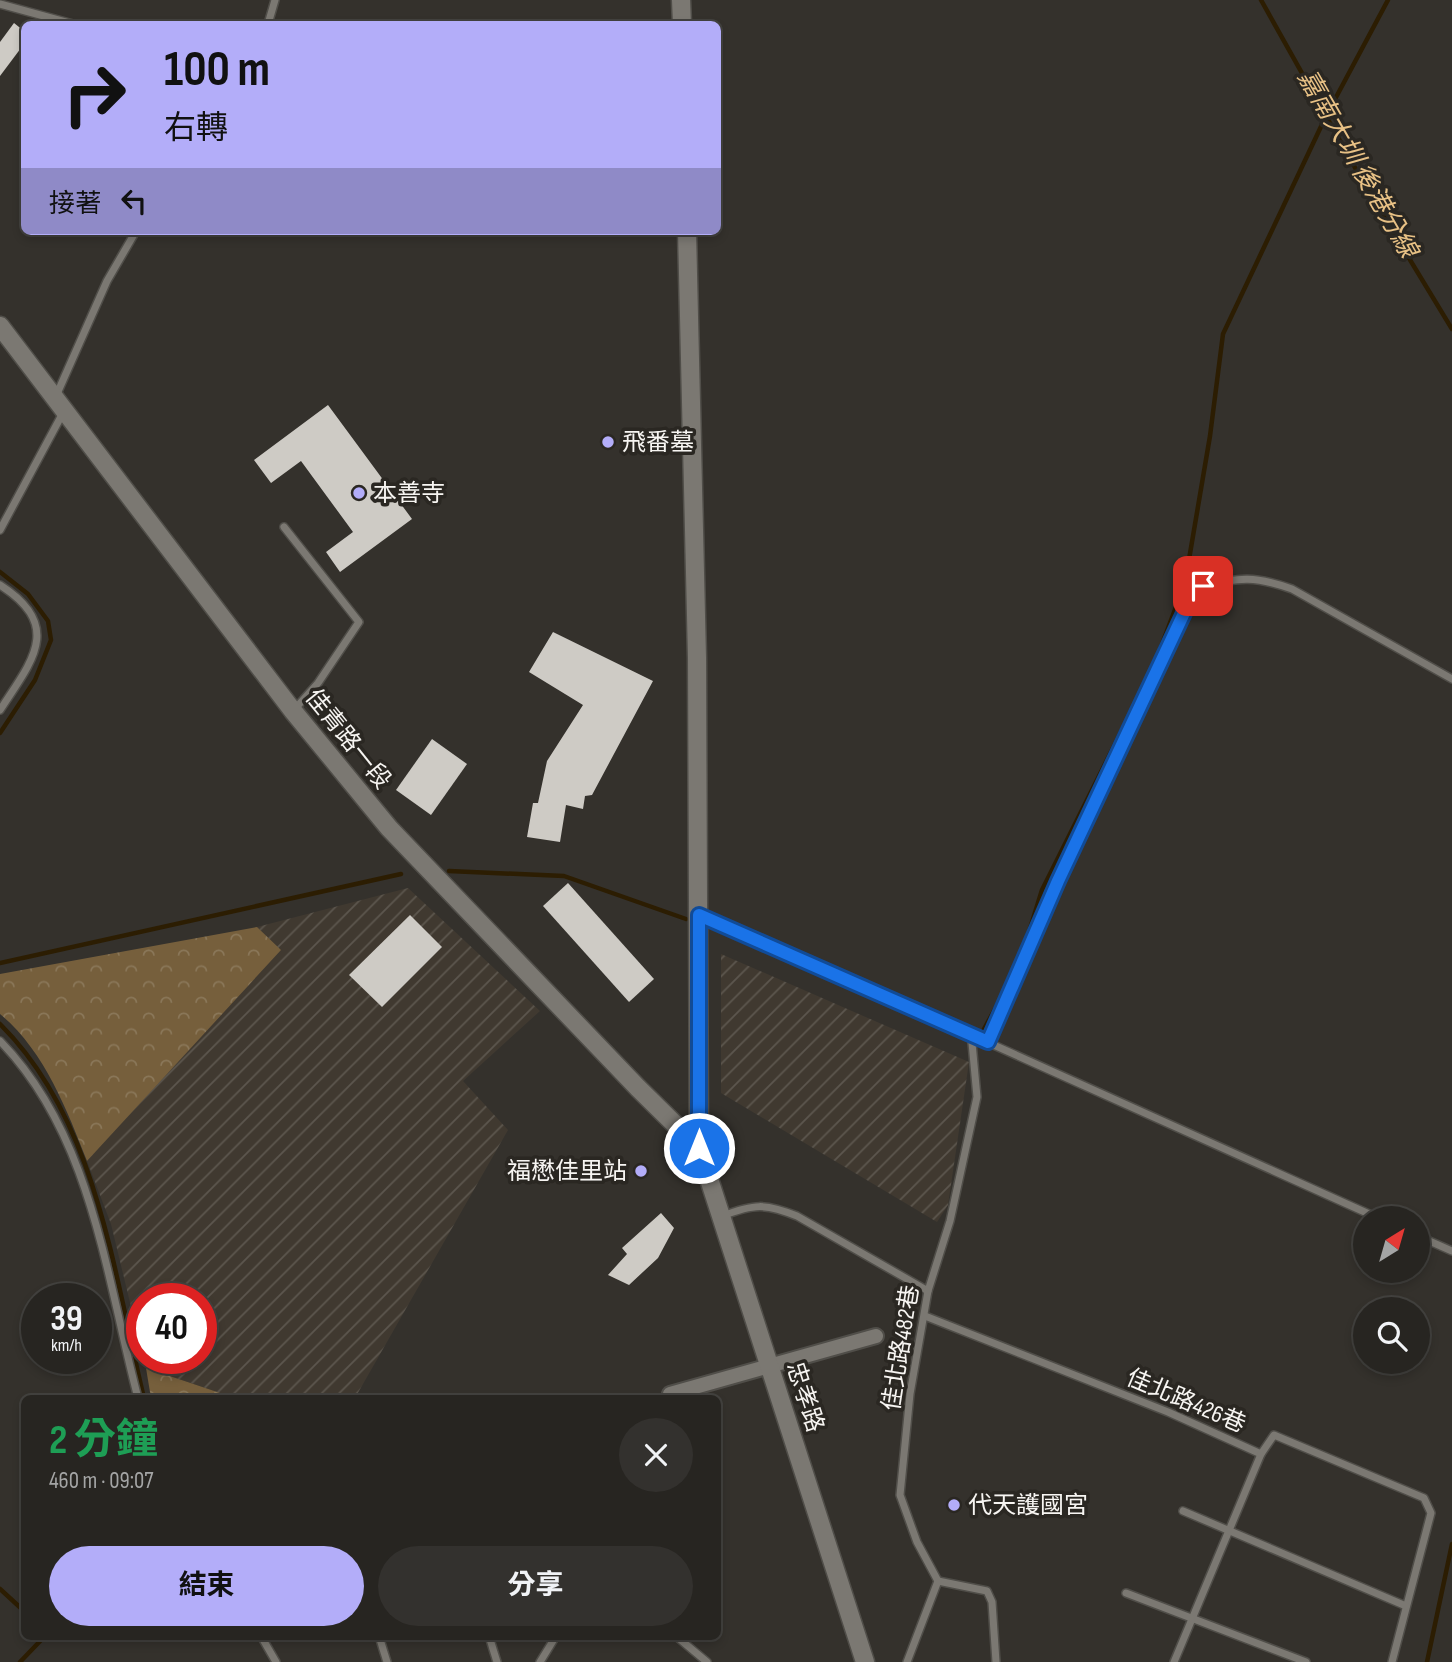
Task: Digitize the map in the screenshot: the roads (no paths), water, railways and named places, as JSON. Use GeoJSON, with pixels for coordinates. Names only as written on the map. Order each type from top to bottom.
{"type":"FeatureCollection","features":[{"type":"Feature","properties":{"kind":"street"},"geometry":{"type":"LineString","coordinates":[[681,0],[682,21]]}},
{"type":"Feature","properties":{"kind":"street"},"geometry":{"type":"LineString","coordinates":[[687,235],[697,658],[699,1148]]}},
{"type":"Feature","properties":{"kind":"street","name":"佳青路一段"},"geometry":{"type":"LineString","coordinates":[[0,326],[293,711],[389,828],[699,1148]]}},
{"type":"Feature","properties":{"kind":"street","name":"忠孝路"},"geometry":{"type":"LineString","coordinates":[[699,1148],[865,1662]]}},
{"type":"Feature","properties":{"kind":"street"},"geometry":{"type":"LineString","coordinates":[[670,1394],[876,1336]]}},
{"type":"Feature","properties":{"kind":"street"},"geometry":{"type":"LineString","coordinates":[[701,1395],[709,1382]]}},
{"type":"Feature","properties":{"kind":"lane"},"geometry":{"type":"LineString","coordinates":[[269,21],[275,0]]}},
{"type":"Feature","properties":{"kind":"lane"},"geometry":{"type":"LineString","coordinates":[[0,4],[62,21]]}},
{"type":"Feature","properties":{"kind":"lane"},"geometry":{"type":"LineString","coordinates":[[0,530],[60,403],[107,281],[134,235]]}},
{"type":"Feature","properties":{"kind":"lane"},"geometry":{"type":"LineString","coordinates":[[284,527],[359,622],[318,683],[293,711]]}},
{"type":"Feature","properties":{"kind":"lane"},"geometry":{"type":"LineString","coordinates":[[988,1042],[1058,881],[1185,611],[1203,586],[1239,577],[1266,580],[1292,589],[1452,679]]}},
{"type":"Feature","properties":{"kind":"lane"},"geometry":{"type":"LineString","coordinates":[[0,585],[25,605],[38,625],[37,647],[28,667],[0,710]]}},
{"type":"Feature","properties":{"kind":"lane"},"geometry":{"type":"LineString","coordinates":[[699,915],[971,1032],[1353,1207]]}},
{"type":"Feature","properties":{"kind":"lane","name":"佳北路482巷"},"geometry":{"type":"LineString","coordinates":[[937,1581],[917,1542],[900,1495],[910,1394],[928,1291],[950,1221],[977,1097],[971,1032]]}},
{"type":"Feature","properties":{"kind":"lane"},"geometry":{"type":"LineString","coordinates":[[0,1041],[42,1093],[100,1230],[137,1395]]}},
{"type":"Feature","properties":{"kind":"lane"},"geometry":{"type":"LineString","coordinates":[[721,1217],[752,1205],[776,1208],[797,1216],[928,1291]]}},
{"type":"Feature","properties":{"kind":"lane"},"geometry":{"type":"LineString","coordinates":[[1430,1241],[1452,1251]]}},
{"type":"Feature","properties":{"kind":"lane","name":"佳北路426巷"},"geometry":{"type":"LineString","coordinates":[[925,1316],[1168,1412],[1261,1454],[1174,1662]]}},
{"type":"Feature","properties":{"kind":"lane"},"geometry":{"type":"LineString","coordinates":[[1261,1454],[1273,1435],[1424,1498],[1431,1513],[1392,1662]]}},
{"type":"Feature","properties":{"kind":"lane"},"geometry":{"type":"LineString","coordinates":[[1184,1511],[1406,1606]]}},
{"type":"Feature","properties":{"kind":"lane"},"geometry":{"type":"LineString","coordinates":[[907,1662],[937,1581],[986,1591],[992,1602],[996,1662]]}},
{"type":"Feature","properties":{"kind":"lane"},"geometry":{"type":"LineString","coordinates":[[1126,1593],[1306,1662]]}},
{"type":"Feature","properties":{"kind":"lane"},"geometry":{"type":"LineString","coordinates":[[263,1640],[276,1662]]}},
{"type":"Feature","properties":{"kind":"lane"},"geometry":{"type":"LineString","coordinates":[[380,1640],[387,1662]]}},
{"type":"Feature","properties":{"kind":"lane"},"geometry":{"type":"LineString","coordinates":[[490,1640],[497,1662]]}},
{"type":"Feature","properties":{"kind":"lane"},"geometry":{"type":"LineString","coordinates":[[540,1662],[554,1640]]}},
{"type":"Feature","properties":{"kind":"lane"},"geometry":{"type":"LineString","coordinates":[[681,1640],[707,1662]]}},
{"type":"Feature","properties":{"kind":"waterway","name":"嘉南大圳 後港分線"},"geometry":{"type":"LineString","coordinates":[[1261,0],[1367,189],[1452,329]]}},
{"type":"Feature","properties":{"kind":"waterway"},"geometry":{"type":"LineString","coordinates":[[1020,961],[1042,890],[1153,668],[1185,583],[1210,436],[1223,334],[1326,116],[1388,0]]}},
{"type":"Feature","properties":{"kind":"waterway"},"geometry":{"type":"LineString","coordinates":[[0,572],[28,594],[48,621],[51,640],[35,680],[0,733]]}},
{"type":"Feature","properties":{"kind":"waterway"},"geometry":{"type":"LineString","coordinates":[[449,871],[564,876],[686,919]]}},
{"type":"Feature","properties":{"kind":"waterway"},"geometry":{"type":"LineString","coordinates":[[0,963],[401,874]]}},
{"type":"Feature","properties":{"kind":"waterway"},"geometry":{"type":"LineString","coordinates":[[713,928],[968,1039]]}},
{"type":"Feature","properties":{"kind":"waterway"},"geometry":{"type":"LineString","coordinates":[[984,1029],[1012,978]]}},
{"type":"Feature","properties":{"kind":"waterway"},"geometry":{"type":"LineString","coordinates":[[0,1024],[33,1062],[59,1105],[80,1151],[97,1199],[110,1249],[143,1395]]}},
{"type":"Feature","properties":{"kind":"waterway"},"geometry":{"type":"LineString","coordinates":[[1427,1662],[1452,1544]]}},
{"type":"Feature","properties":{"kind":"waterway"},"geometry":{"type":"LineString","coordinates":[[0,1589],[21,1608]]}},
{"type":"Feature","properties":{"kind":"waterway"},"geometry":{"type":"LineString","coordinates":[[20,1662],[41,1640]]}},
{"type":"Feature","properties":{"kind":"place","name":"飛番墓"},"geometry":{"type":"Point","coordinates":[608,442]}},
{"type":"Feature","properties":{"kind":"place","name":"本善寺"},"geometry":{"type":"Point","coordinates":[359,493]}},
{"type":"Feature","properties":{"kind":"place","name":"福懋佳里站"},"geometry":{"type":"Point","coordinates":[641,1171]}},
{"type":"Feature","properties":{"kind":"place","name":"代天護國宮"},"geometry":{"type":"Point","coordinates":[954,1505]}}]}
